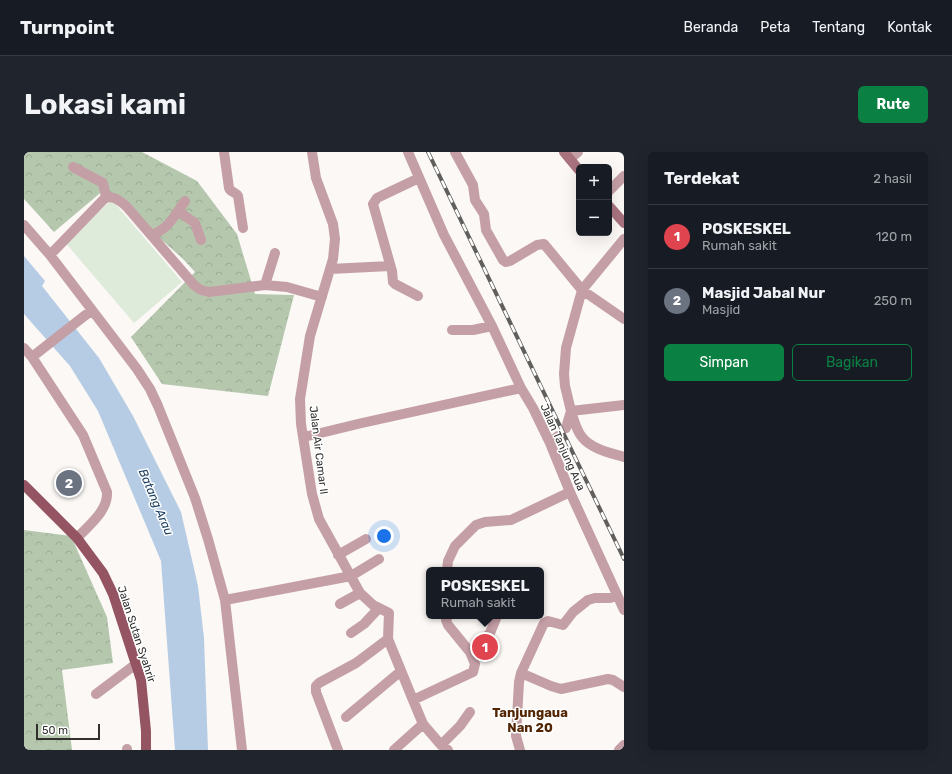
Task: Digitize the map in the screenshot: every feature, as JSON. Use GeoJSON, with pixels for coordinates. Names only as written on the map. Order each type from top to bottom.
{"type":"FeatureCollection","features":[{"type":"Feature","properties":{"kind":"main road"},"geometry":{"type":"LineString","coordinates":[[571,154],[576,164]]}},
{"type":"Feature","properties":{"kind":"main road"},"geometry":{"type":"LineString","coordinates":[[612,209],[624,222]]}},
{"type":"Feature","properties":{"kind":"main road","name":"Jalan Sutan Syahrir"},"geometry":{"type":"LineString","coordinates":[[24,485],[28,494],[77,538],[103,573],[113,594],[141,680],[146,750]]}},
{"type":"Feature","properties":{"kind":"street"},"geometry":{"type":"LineString","coordinates":[[224,152],[229,188],[238,196],[243,228]]}},
{"type":"Feature","properties":{"kind":"street","name":"Jalan Air Camar II"},"geometry":{"type":"LineString","coordinates":[[312,152],[316,178],[333,224],[335,234],[335,254],[310,336],[301,391],[300,412],[314,507],[338,555],[360,593],[373,605],[390,615],[388,639],[401,672],[423,724],[445,747]]}},
{"type":"Feature","properties":{"kind":"street","name":"Jalan Tanjung Aua"},"geometry":{"type":"LineString","coordinates":[[408,152],[444,234],[550,443],[570,492],[624,610]]}},
{"type":"Feature","properties":{"kind":"street"},"geometry":{"type":"LineString","coordinates":[[455,152],[473,185],[475,200],[484,214],[486,230],[503,260],[508,262],[537,245],[544,244],[582,290],[624,319]]}},
{"type":"Feature","properties":{"kind":"street"},"geometry":{"type":"LineString","coordinates":[[73,166],[103,183],[106,197]]}},
{"type":"Feature","properties":{"kind":"street"},"geometry":{"type":"LineString","coordinates":[[612,188],[624,176]]}},
{"type":"Feature","properties":{"kind":"street"},"geometry":{"type":"LineString","coordinates":[[418,296],[393,282],[390,266],[373,208],[373,202],[377,198],[419,178]]}},
{"type":"Feature","properties":{"kind":"street"},"geometry":{"type":"LineString","coordinates":[[106,197],[115,198],[124,205],[194,285],[201,290],[209,292],[265,285],[287,287],[322,297]]}},
{"type":"Feature","properties":{"kind":"street"},"geometry":{"type":"LineString","coordinates":[[50,254],[106,197]]}},
{"type":"Feature","properties":{"kind":"street"},"geometry":{"type":"LineString","coordinates":[[151,235],[160,232],[165,228],[185,201]]}},
{"type":"Feature","properties":{"kind":"street"},"geometry":{"type":"LineString","coordinates":[[178,211],[195,223],[201,240]]}},
{"type":"Feature","properties":{"kind":"street"},"geometry":{"type":"LineString","coordinates":[[24,225],[50,254],[137,369],[154,397],[195,498],[225,600],[242,750]]}},
{"type":"Feature","properties":{"kind":"street"},"geometry":{"type":"LineString","coordinates":[[624,240],[582,290],[568,337],[565,358],[565,386],[571,411],[577,430],[581,437],[587,442],[601,449],[624,457]]}},
{"type":"Feature","properties":{"kind":"street"},"geometry":{"type":"LineString","coordinates":[[265,285],[275,253]]}},
{"type":"Feature","properties":{"kind":"street"},"geometry":{"type":"LineString","coordinates":[[330,269],[390,266]]}},
{"type":"Feature","properties":{"kind":"street"},"geometry":{"type":"LineString","coordinates":[[32,357],[92,310]]}},
{"type":"Feature","properties":{"kind":"street"},"geometry":{"type":"LineString","coordinates":[[452,330],[473,330],[492,326]]}},
{"type":"Feature","properties":{"kind":"street"},"geometry":{"type":"LineString","coordinates":[[24,348],[32,357],[83,435],[107,492],[104,508],[77,538]]}},
{"type":"Feature","properties":{"kind":"street"},"geometry":{"type":"LineString","coordinates":[[304,437],[369,421],[521,388]]}},
{"type":"Feature","properties":{"kind":"street"},"geometry":{"type":"LineString","coordinates":[[571,411],[624,405]]}},
{"type":"Feature","properties":{"kind":"street"},"geometry":{"type":"LineString","coordinates":[[566,428],[571,411]]}},
{"type":"Feature","properties":{"kind":"street"},"geometry":{"type":"LineString","coordinates":[[550,443],[558,436]]}},
{"type":"Feature","properties":{"kind":"street"},"geometry":{"type":"LineString","coordinates":[[448,567],[448,561],[455,546],[476,525],[485,522],[511,520],[570,492]]}},
{"type":"Feature","properties":{"kind":"street"},"geometry":{"type":"LineString","coordinates":[[338,555],[366,538]]}},
{"type":"Feature","properties":{"kind":"street"},"geometry":{"type":"LineString","coordinates":[[225,600],[351,576],[379,559]]}},
{"type":"Feature","properties":{"kind":"street"},"geometry":{"type":"LineString","coordinates":[[340,604],[360,593]]}},
{"type":"Feature","properties":{"kind":"street"},"geometry":{"type":"LineString","coordinates":[[520,750],[517,743],[516,732],[517,690],[521,673],[545,622],[548,621],[563,625],[573,612],[588,600],[617,596]]}},
{"type":"Feature","properties":{"kind":"street"},"geometry":{"type":"LineString","coordinates":[[351,633],[369,619],[379,608]]}},
{"type":"Feature","properties":{"kind":"street"},"geometry":{"type":"LineString","coordinates":[[413,700],[473,672],[475,664],[470,652],[448,625],[446,622],[447,619]]}},
{"type":"Feature","properties":{"kind":"street"},"geometry":{"type":"LineString","coordinates":[[470,652],[490,633],[496,619]]}},
{"type":"Feature","properties":{"kind":"street"},"geometry":{"type":"LineString","coordinates":[[338,750],[316,692],[316,686],[356,663],[388,639]]}},
{"type":"Feature","properties":{"kind":"street"},"geometry":{"type":"LineString","coordinates":[[96,694],[136,664]]}},
{"type":"Feature","properties":{"kind":"street"},"geometry":{"type":"LineString","coordinates":[[346,717],[401,672]]}},
{"type":"Feature","properties":{"kind":"street"},"geometry":{"type":"LineString","coordinates":[[521,673],[561,689],[608,679],[613,680],[624,687]]}},
{"type":"Feature","properties":{"kind":"street"},"geometry":{"type":"LineString","coordinates":[[445,747],[470,712]]}},
{"type":"Feature","properties":{"kind":"street"},"geometry":{"type":"LineString","coordinates":[[394,750],[423,724]]}},
{"type":"Feature","properties":{"kind":"street"},"geometry":{"type":"LineString","coordinates":[[619,750],[624,745]]}},
{"type":"Feature","properties":{"kind":"green space"},"geometry":{"type":"Polygon","coordinates":[[[24,152],[142,152],[197,181],[237,234],[255,294],[294,295],[268,396],[162,384],[131,337],[195,272],[183,259],[105,189],[54,232],[24,199],[24,152]]]}},
{"type":"Feature","properties":{"kind":"green space"},"geometry":{"type":"Polygon","coordinates":[[[112,200],[182,282],[134,323],[64,241],[112,200]]]}},
{"type":"Feature","properties":{"kind":"green space"},"geometry":{"type":"Polygon","coordinates":[[[24,530],[71,536],[107,617],[113,663],[62,670],[72,750],[24,750],[24,530]]]}},
{"type":"Feature","properties":{"kind":"water","name":"Batang Arau"},"geometry":{"type":"Polygon","coordinates":[[[24,256],[45,281],[42,286],[99,358],[133,416],[181,512],[198,586],[204,638],[208,750],[175,750],[161,561],[98,411],[70,366],[24,314],[24,256]]]}},
{"type":"Feature","properties":{"kind":"railway"},"geometry":{"type":"LineString","coordinates":[[428,152],[624,559]]}},
{"type":"Feature","properties":{"kind":"place","name":"Masjid Jabal Nur"},"geometry":{"type":"Point","coordinates":[69,483]}},
{"type":"Feature","properties":{"kind":"place","name":"POSKESKEL"},"geometry":{"type":"Point","coordinates":[485,647]}},
{"type":"Feature","properties":{"kind":"district","name":"Tanjungaua Nan 20"},"geometry":{"type":"Point","coordinates":[530,720]}}]}
